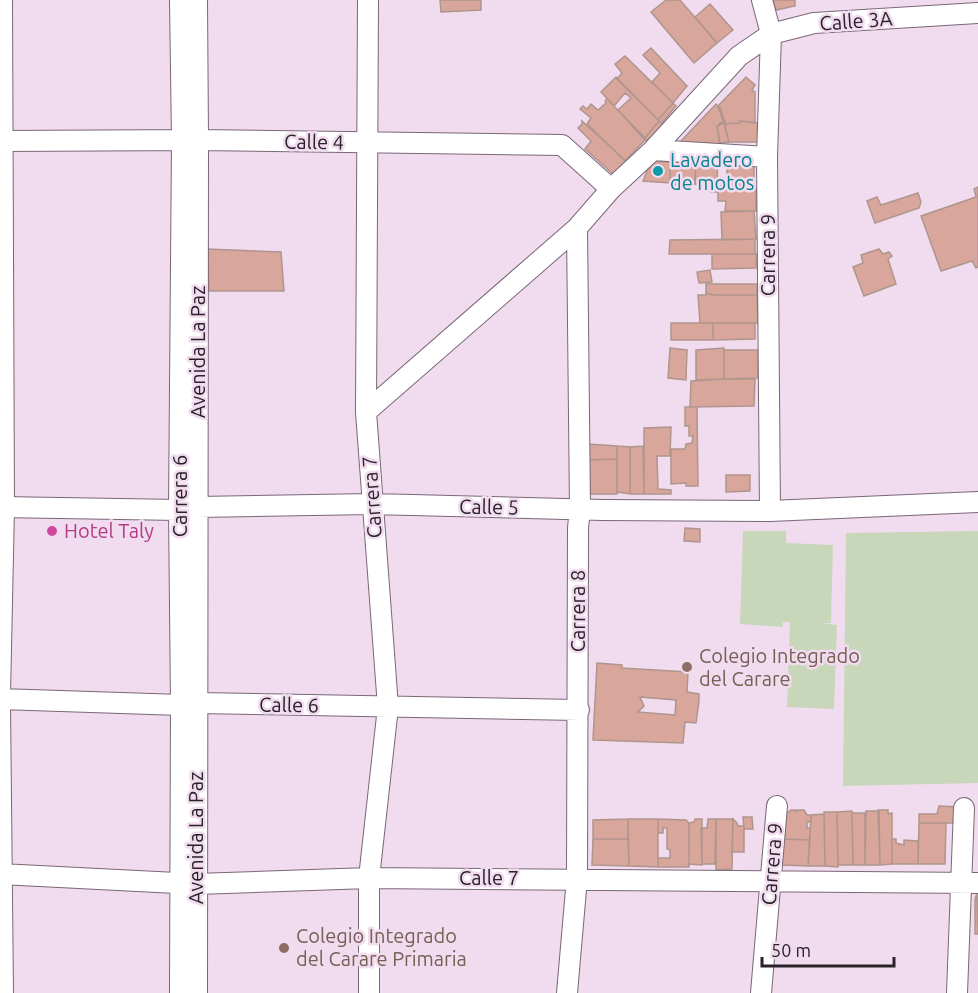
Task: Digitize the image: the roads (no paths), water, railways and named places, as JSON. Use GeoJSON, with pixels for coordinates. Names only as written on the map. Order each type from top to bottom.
{"type":"FeatureCollection","features":[{"type":"Feature","properties":{"kind":"street"},"geometry":{"type":"LineString","coordinates":[[0,697],[2,0]]}},
{"type":"Feature","properties":{"kind":"street","name":"Carrera 6"},"geometry":{"type":"LineString","coordinates":[[180,0],[190,140],[188,884],[180,993]]}},
{"type":"Feature","properties":{"kind":"street"},"geometry":{"type":"LineString","coordinates":[[190,140],[197,0]]}},
{"type":"Feature","properties":{"kind":"street","name":"Carrera 7"},"geometry":{"type":"LineString","coordinates":[[368,0],[366,412],[388,707],[369,878],[369,993]]}},
{"type":"Feature","properties":{"kind":"street","name":"Carrera 9"},"geometry":{"type":"LineString","coordinates":[[762,0],[771,34],[767,157],[770,511]]}},
{"type":"Feature","properties":{"kind":"street","name":"Calle 3A"},"geometry":{"type":"LineString","coordinates":[[366,412],[577,228],[611,189],[653,150],[739,56],[771,34],[814,22],[978,14]]}},
{"type":"Feature","properties":{"kind":"street","name":"Calle 4"},"geometry":{"type":"LineString","coordinates":[[1,141],[190,140],[562,145],[611,189]]}},
{"type":"Feature","properties":{"kind":"street"},"geometry":{"type":"LineString","coordinates":[[653,150],[767,157]]}},
{"type":"Feature","properties":{"kind":"street","name":"Carrera 8"},"geometry":{"type":"LineString","coordinates":[[567,993],[577,878],[578,528],[580,509],[577,228]]}},
{"type":"Feature","properties":{"kind":"street","name":"Calle 5"},"geometry":{"type":"LineString","coordinates":[[2,507],[188,509],[372,504],[770,511],[978,502]]}},
{"type":"Feature","properties":{"kind":"street","name":"Calle 6"},"geometry":{"type":"LineString","coordinates":[[0,697],[188,704],[579,710]]}},
{"type":"Feature","properties":{"kind":"street"},"geometry":{"type":"LineString","coordinates":[[0,704],[3,993]]}},
{"type":"Feature","properties":{"kind":"street","name":"Carrera 9"},"geometry":{"type":"LineString","coordinates":[[761,993],[777,806]]}},
{"type":"Feature","properties":{"kind":"street"},"geometry":{"type":"LineString","coordinates":[[957,993],[970,882],[964,808]]}},
{"type":"Feature","properties":{"kind":"street","name":"Calle 7"},"geometry":{"type":"LineString","coordinates":[[2,874],[188,884],[369,878],[970,882]]}},
{"type":"Feature","properties":{"kind":"street","name":"Avenida La Paz"},"geometry":{"type":"LineString","coordinates":[[188,884],[196,993]]}},
{"type":"Feature","properties":{"kind":"place","name":"Lavadero de motos"},"geometry":{"type":"Point","coordinates":[658,171]}},
{"type":"Feature","properties":{"kind":"place","name":"Hotel Taly"},"geometry":{"type":"Point","coordinates":[52,531]}},
{"type":"Feature","properties":{"kind":"place","name":"Colegio Integrado del Carare"},"geometry":{"type":"Point","coordinates":[687,667]}},
{"type":"Feature","properties":{"kind":"place","name":"Colegio Integrado del Carare Primaria"},"geometry":{"type":"Point","coordinates":[284,948]}}]}
